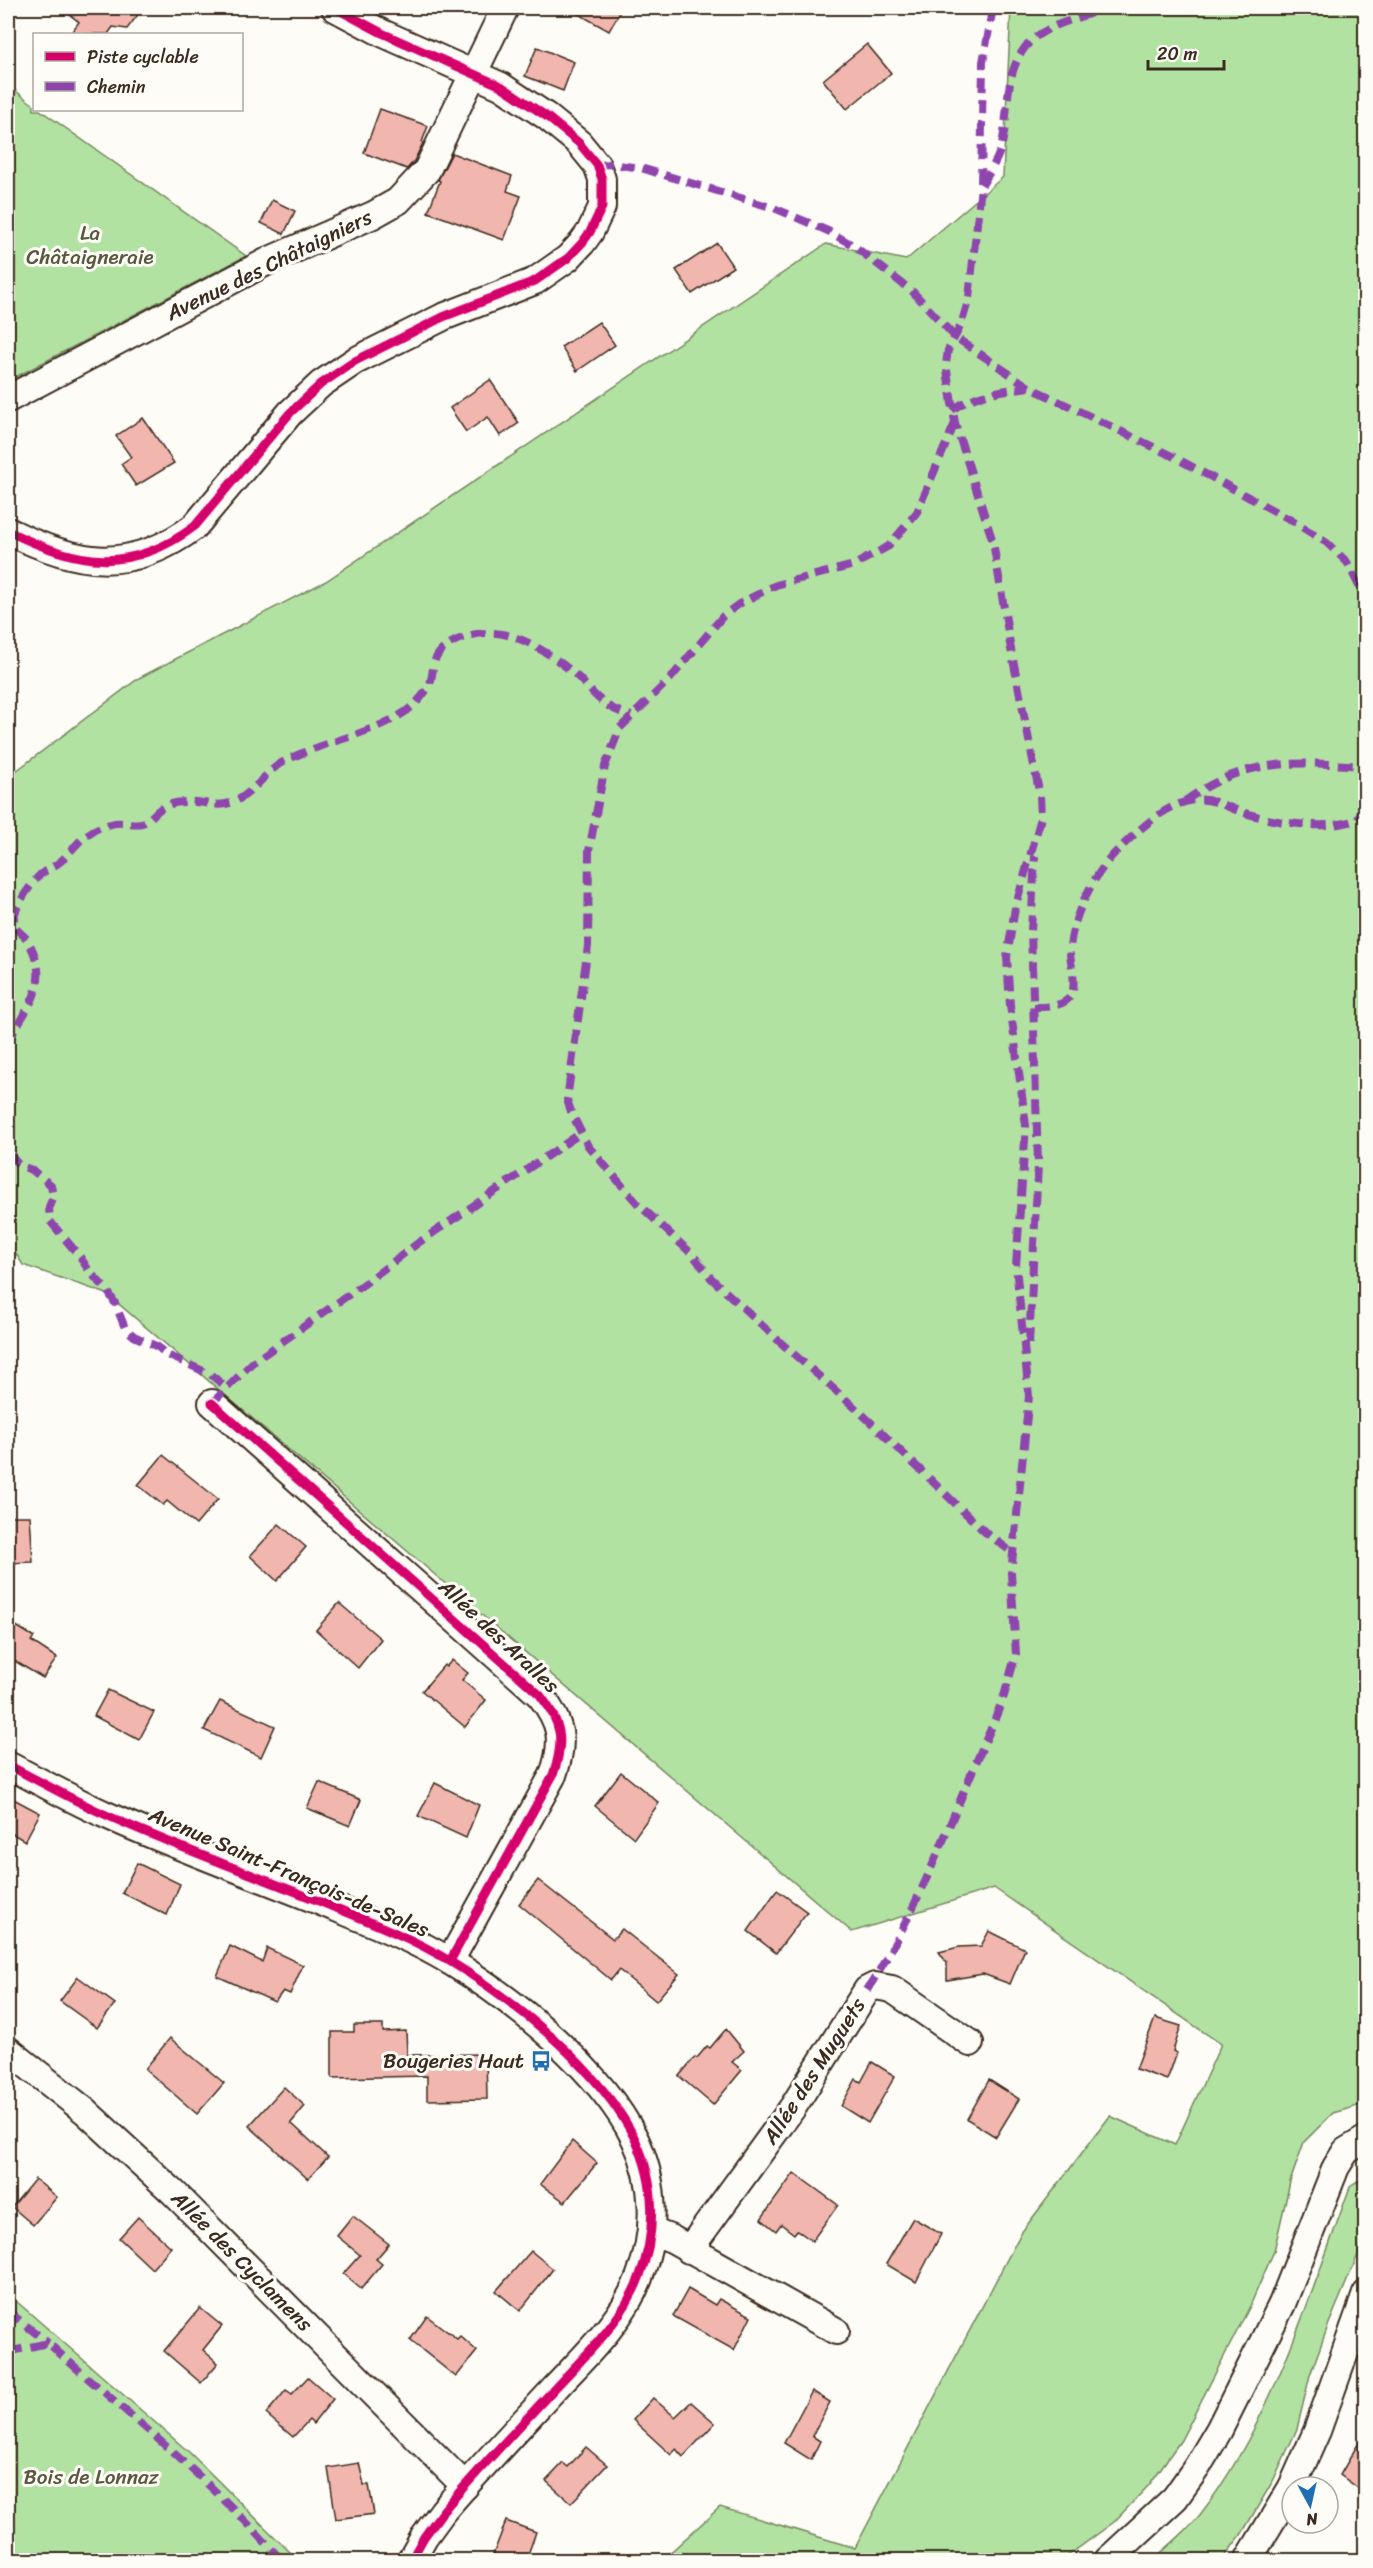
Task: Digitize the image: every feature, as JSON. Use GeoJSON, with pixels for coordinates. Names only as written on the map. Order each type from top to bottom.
{"type":"FeatureCollection","features":[{"type":"Feature","properties":{"kind":"street"},"geometry":{"type":"LineString","coordinates":[[8,531],[48,549],[91,561],[136,558],[157,550],[195,526],[290,413],[337,372],[443,317],[535,281],[568,258],[590,232],[602,207],[603,186],[597,165],[579,143],[546,116],[501,86],[382,33],[335,8]]}},
{"type":"Feature","properties":{"kind":"street","name":"Avenue des Châtaigniers"},"geometry":{"type":"LineString","coordinates":[[8,399],[270,260],[374,215],[398,201],[427,170],[505,8]]}},
{"type":"Feature","properties":{"kind":"street","name":"Allée des Aralles"},"geometry":{"type":"LineString","coordinates":[[212,1403],[540,1695],[554,1712],[561,1740],[553,1775],[450,1961]]}},
{"type":"Feature","properties":{"kind":"street","name":"Avenue Saint-François-de-Sales"},"geometry":{"type":"LineString","coordinates":[[8,1765],[103,1814],[358,1917],[450,1961],[549,2034],[573,2057],[615,2106],[635,2140],[651,2190],[653,2215],[638,2282],[609,2327],[465,2486],[424,2538],[411,2560]]}},
{"type":"Feature","properties":{"kind":"street","name":"Allée des Muguets"},"geometry":{"type":"LineString","coordinates":[[689,2250],[793,2107],[867,1990],[875,1986],[891,1989],[970,2043]]}},
{"type":"Feature","properties":{"kind":"street","name":"Allée des Cyclamens"},"geometry":{"type":"LineString","coordinates":[[8,2050],[85,2111],[174,2193],[465,2486]]}},
{"type":"Feature","properties":{"kind":"street"},"geometry":{"type":"LineString","coordinates":[[1108,2560],[1141,2532],[1174,2498],[1197,2467],[1219,2430],[1282,2304],[1336,2166],[1346,2151],[1365,2139]]}},
{"type":"Feature","properties":{"kind":"street"},"geometry":{"type":"LineString","coordinates":[[651,2231],[672,2239],[836,2331]]}},
{"type":"Feature","properties":{"kind":"street"},"geometry":{"type":"LineString","coordinates":[[1297,2475],[1317,2431],[1365,2294]]}},
{"type":"Feature","properties":{"kind":"street"},"geometry":{"type":"LineString","coordinates":[[1248,2560],[1280,2507]]}},
{"type":"Feature","properties":{"kind":"green space"},"geometry":{"type":"Polygon","coordinates":[[[1011,8],[1365,8],[1365,2104],[1333,2113],[1304,2142],[1290,2182],[1274,2251],[1250,2306],[1181,2440],[1149,2485],[1114,2522],[1062,2560],[662,2560],[720,2507],[855,2548],[1021,2233],[1110,2116],[1175,2145],[1221,2044],[994,1888],[852,1932],[107,1294],[23,1265],[8,1241],[8,777],[139,678],[326,581],[826,244],[906,260],[1003,177],[1011,8]]]}},
{"type":"Feature","properties":{"kind":"green space","name":"La Châtaigneraie"},"geometry":{"type":"Polygon","coordinates":[[[8,85],[33,104],[33,111],[41,111],[246,256],[8,381],[8,85]]]}},
{"type":"Feature","properties":{"kind":"green space"},"geometry":{"type":"Polygon","coordinates":[[[1365,2179],[1365,2238],[1310,2375],[1297,2429],[1273,2481],[1241,2535],[1222,2560],[1153,2560],[1199,2516],[1225,2480],[1247,2441],[1268,2400],[1304,2315],[1350,2187],[1365,2179]]]}},
{"type":"Feature","properties":{"kind":"green space","name":"Bois de Lonnaz"},"geometry":{"type":"Polygon","coordinates":[[[8,2294],[190,2453],[298,2560],[8,2560],[8,2294]]]}},
{"type":"Feature","properties":{"kind":"building"},"geometry":{"type":"Polygon","coordinates":[[[61,8],[143,8],[127,29],[113,27],[109,33],[71,33],[79,22],[61,8]]]}},
{"type":"Feature","properties":{"kind":"building"},"geometry":{"type":"Polygon","coordinates":[[[568,8],[622,8],[609,31],[568,8]]]}},
{"type":"Feature","properties":{"kind":"building"},"geometry":{"type":"Polygon","coordinates":[[[867,44],[891,73],[847,109],[823,80],[867,44]]]}},
{"type":"Feature","properties":{"kind":"building"},"geometry":{"type":"Polygon","coordinates":[[[537,47],[574,62],[563,91],[525,76],[537,47]]]}},
{"type":"Feature","properties":{"kind":"building"},"geometry":{"type":"Polygon","coordinates":[[[380,109],[428,126],[423,143],[407,169],[364,153],[380,109]]]}},
{"type":"Feature","properties":{"kind":"building"},"geometry":{"type":"Polygon","coordinates":[[[452,153],[512,176],[507,191],[521,196],[504,240],[428,212],[440,181],[438,180],[452,153]]]}},
{"type":"Feature","properties":{"kind":"building"},"geometry":{"type":"Polygon","coordinates":[[[272,200],[295,211],[284,234],[261,223],[272,200]]]}},
{"type":"Feature","properties":{"kind":"building"},"geometry":{"type":"Polygon","coordinates":[[[717,243],[733,267],[692,294],[676,270],[717,243]]]}},
{"type":"Feature","properties":{"kind":"building"},"geometry":{"type":"Polygon","coordinates":[[[599,322],[615,345],[577,371],[561,347],[599,322]]]}},
{"type":"Feature","properties":{"kind":"building"},"geometry":{"type":"Polygon","coordinates":[[[490,380],[519,423],[500,436],[488,417],[466,432],[450,408],[490,380]]]}},
{"type":"Feature","properties":{"kind":"building"},"geometry":{"type":"Polygon","coordinates":[[[143,418],[174,463],[136,486],[121,464],[131,457],[116,436],[143,418]]]}},
{"type":"Feature","properties":{"kind":"building"},"geometry":{"type":"Polygon","coordinates":[[[163,1455],[218,1499],[196,1525],[167,1501],[163,1505],[138,1485],[163,1455]]]}},
{"type":"Feature","properties":{"kind":"building"},"geometry":{"type":"Polygon","coordinates":[[[8,1516],[30,1516],[33,1562],[8,1563],[8,1516]]]}},
{"type":"Feature","properties":{"kind":"building"},"geometry":{"type":"Polygon","coordinates":[[[279,1524],[306,1547],[277,1581],[250,1556],[279,1524]]]}},
{"type":"Feature","properties":{"kind":"building"},"geometry":{"type":"Polygon","coordinates":[[[339,1603],[381,1639],[358,1668],[316,1630],[339,1603]]]}},
{"type":"Feature","properties":{"kind":"building"},"geometry":{"type":"Polygon","coordinates":[[[8,1621],[34,1637],[31,1641],[57,1658],[43,1678],[8,1657],[8,1621]]]}},
{"type":"Feature","properties":{"kind":"building"},"geometry":{"type":"Polygon","coordinates":[[[452,1660],[468,1673],[462,1680],[486,1700],[465,1727],[422,1691],[444,1665],[446,1667],[452,1660]]]}},
{"type":"Feature","properties":{"kind":"building"},"geometry":{"type":"Polygon","coordinates":[[[108,1690],[154,1712],[139,1740],[94,1716],[108,1690]]]}},
{"type":"Feature","properties":{"kind":"building"},"geometry":{"type":"Polygon","coordinates":[[[220,1701],[275,1726],[261,1757],[204,1730],[220,1701]]]}},
{"type":"Feature","properties":{"kind":"building"},"geometry":{"type":"Polygon","coordinates":[[[621,1772],[659,1803],[634,1838],[595,1806],[621,1772]]]}},
{"type":"Feature","properties":{"kind":"building"},"geometry":{"type":"Polygon","coordinates":[[[319,1782],[361,1800],[350,1826],[307,1808],[319,1782]]]}},
{"type":"Feature","properties":{"kind":"building"},"geometry":{"type":"Polygon","coordinates":[[[435,1783],[479,1805],[466,1838],[418,1816],[435,1783]]]}},
{"type":"Feature","properties":{"kind":"building"},"geometry":{"type":"Polygon","coordinates":[[[8,1796],[40,1813],[25,1841],[8,1831],[8,1796]]]}},
{"type":"Feature","properties":{"kind":"building"},"geometry":{"type":"Polygon","coordinates":[[[137,1863],[180,1884],[167,1915],[122,1893],[137,1863]]]}},
{"type":"Feature","properties":{"kind":"building"},"geometry":{"type":"Polygon","coordinates":[[[538,1880],[613,1939],[622,1929],[679,1974],[656,2001],[619,1970],[611,1980],[519,1904],[538,1880]]]}},
{"type":"Feature","properties":{"kind":"building"},"geometry":{"type":"Polygon","coordinates":[[[777,1890],[807,1912],[776,1953],[748,1931],[777,1890]]]}},
{"type":"Feature","properties":{"kind":"building"},"geometry":{"type":"Polygon","coordinates":[[[989,1931],[1025,1949],[1010,1984],[983,1974],[947,1980],[947,1963],[939,1952],[959,1947],[981,1946],[989,1931]]]}},
{"type":"Feature","properties":{"kind":"building"},"geometry":{"type":"Polygon","coordinates":[[[230,1946],[262,1962],[267,1948],[303,1965],[290,1994],[283,1991],[275,2002],[217,1976],[230,1946]]]}},
{"type":"Feature","properties":{"kind":"building"},"geometry":{"type":"Polygon","coordinates":[[[78,1977],[115,2004],[97,2028],[60,2001],[78,1977]]]}},
{"type":"Feature","properties":{"kind":"building"},"geometry":{"type":"Polygon","coordinates":[[[1155,2018],[1181,2026],[1173,2051],[1177,2053],[1167,2080],[1136,2069],[1155,2018]]]}},
{"type":"Feature","properties":{"kind":"building"},"geometry":{"type":"Polygon","coordinates":[[[354,2025],[383,2025],[383,2032],[406,2031],[407,2055],[486,2054],[487,2099],[427,2100],[427,2076],[332,2078],[332,2032],[354,2032],[354,2025]]]}},
{"type":"Feature","properties":{"kind":"building"},"geometry":{"type":"Polygon","coordinates":[[[726,2029],[744,2051],[732,2062],[742,2070],[713,2105],[679,2076],[707,2046],[710,2048],[726,2029]]]}},
{"type":"Feature","properties":{"kind":"building"},"geometry":{"type":"Polygon","coordinates":[[[170,2038],[224,2083],[197,2114],[145,2069],[170,2038]]]}},
{"type":"Feature","properties":{"kind":"building"},"geometry":{"type":"Polygon","coordinates":[[[872,2062],[895,2076],[868,2123],[841,2106],[856,2079],[861,2082],[872,2062]]]}},
{"type":"Feature","properties":{"kind":"building"},"geometry":{"type":"Polygon","coordinates":[[[989,2080],[1019,2099],[996,2137],[967,2119],[989,2080]]]}},
{"type":"Feature","properties":{"kind":"building"},"geometry":{"type":"Polygon","coordinates":[[[284,2087],[305,2106],[291,2123],[328,2157],[308,2179],[249,2126],[284,2087]]]}},
{"type":"Feature","properties":{"kind":"building"},"geometry":{"type":"Polygon","coordinates":[[[572,2141],[597,2163],[565,2202],[540,2184],[572,2141]]]}},
{"type":"Feature","properties":{"kind":"building"},"geometry":{"type":"Polygon","coordinates":[[[794,2173],[838,2205],[812,2241],[797,2230],[794,2234],[781,2224],[776,2231],[761,2219],[794,2173]]]}},
{"type":"Feature","properties":{"kind":"building"},"geometry":{"type":"Polygon","coordinates":[[[35,2179],[57,2197],[33,2225],[12,2207],[35,2179]]]}},
{"type":"Feature","properties":{"kind":"building"},"geometry":{"type":"Polygon","coordinates":[[[353,2216],[389,2244],[376,2259],[382,2264],[361,2289],[343,2274],[360,2255],[337,2236],[353,2216]]]}},
{"type":"Feature","properties":{"kind":"building"},"geometry":{"type":"Polygon","coordinates":[[[138,2217],[171,2247],[152,2269],[119,2238],[138,2217]]]}},
{"type":"Feature","properties":{"kind":"building"},"geometry":{"type":"Polygon","coordinates":[[[913,2218],[941,2234],[916,2282],[886,2264],[913,2218]]]}},
{"type":"Feature","properties":{"kind":"building"},"geometry":{"type":"Polygon","coordinates":[[[531,2251],[553,2269],[520,2311],[496,2291],[531,2251]]]}},
{"type":"Feature","properties":{"kind":"building"},"geometry":{"type":"Polygon","coordinates":[[[688,2289],[715,2305],[719,2299],[751,2316],[734,2350],[673,2316],[688,2289]]]}},
{"type":"Feature","properties":{"kind":"building"},"geometry":{"type":"Polygon","coordinates":[[[200,2308],[222,2326],[203,2350],[218,2363],[201,2383],[164,2351],[200,2308]]]}},
{"type":"Feature","properties":{"kind":"building"},"geometry":{"type":"Polygon","coordinates":[[[427,2316],[457,2339],[460,2336],[477,2351],[456,2377],[410,2340],[427,2316]]]}},
{"type":"Feature","properties":{"kind":"building"},"geometry":{"type":"Polygon","coordinates":[[[308,2377],[333,2399],[313,2424],[309,2420],[293,2437],[266,2414],[286,2390],[292,2394],[308,2377]]]}},
{"type":"Feature","properties":{"kind":"building"},"geometry":{"type":"Polygon","coordinates":[[[812,2391],[830,2402],[812,2436],[820,2441],[811,2460],[784,2443],[812,2391]]]}},
{"type":"Feature","properties":{"kind":"building"},"geometry":{"type":"Polygon","coordinates":[[[653,2398],[675,2417],[691,2402],[715,2423],[683,2457],[676,2449],[671,2455],[633,2420],[653,2398]]]}},
{"type":"Feature","properties":{"kind":"building"},"geometry":{"type":"Polygon","coordinates":[[[1365,2432],[1365,2493],[1340,2475],[1365,2432]]]}},
{"type":"Feature","properties":{"kind":"building"},"geometry":{"type":"Polygon","coordinates":[[[586,2447],[607,2465],[571,2503],[546,2481],[563,2463],[568,2467],[586,2447]]]}},
{"type":"Feature","properties":{"kind":"building"},"geometry":{"type":"Polygon","coordinates":[[[359,2463],[364,2485],[369,2485],[374,2514],[336,2519],[328,2468],[359,2463]]]}},
{"type":"Feature","properties":{"kind":"building"},"geometry":{"type":"Polygon","coordinates":[[[506,2521],[536,2532],[526,2560],[491,2560],[506,2521]]]}},
{"type":"Feature","properties":{"kind":"marked path"},"geometry":{"type":"LineString","coordinates":[[867,1990],[904,1926],[935,1860],[993,1724],[1016,1654],[1011,1573],[1029,1396],[1016,1266],[1026,1126],[1010,1005],[1007,957],[1015,908],[1041,818],[1040,796],[1010,644],[993,542],[955,423],[946,364],[948,350],[961,325],[969,298],[981,186],[983,62],[993,8]]}},
{"type":"Feature","properties":{"kind":"marked path"},"geometry":{"type":"LineString","coordinates":[[982,185],[1001,148],[1012,73],[1026,47],[1037,36],[1061,23],[1105,8]]}},
{"type":"Feature","properties":{"kind":"marked path"},"geometry":{"type":"LineString","coordinates":[[597,165],[612,164],[641,168],[774,208],[828,231],[854,246],[913,292],[955,337],[1029,387],[1172,456],[1291,520],[1327,543],[1347,562],[1366,600]]}},
{"type":"Feature","properties":{"kind":"marked path"},"geometry":{"type":"LineString","coordinates":[[952,410],[979,396],[1029,387]]}},
{"type":"Feature","properties":{"kind":"marked path"},"geometry":{"type":"LineString","coordinates":[[955,423],[917,512],[889,546],[854,565],[776,585],[739,604],[723,616],[670,679],[620,728],[605,766],[589,851],[588,946],[567,1100],[588,1146],[638,1204],[693,1255],[711,1278],[860,1412],[985,1532],[1013,1553]]}},
{"type":"Feature","properties":{"kind":"marked path"},"geometry":{"type":"LineString","coordinates":[[8,1044],[34,997],[38,974],[31,946],[15,925],[15,912],[39,876],[61,861],[94,830],[115,823],[142,823],[163,807],[176,803],[219,805],[238,800],[283,762],[309,750],[376,727],[406,711],[417,702],[429,686],[438,654],[449,644],[471,635],[497,633],[534,646],[568,668],[605,704],[631,716]]}},
{"type":"Feature","properties":{"kind":"marked path"},"geometry":{"type":"LineString","coordinates":[[1185,801],[1229,776],[1250,770],[1294,764],[1366,766]]}},
{"type":"Feature","properties":{"kind":"marked path"},"geometry":{"type":"LineString","coordinates":[[1034,1007],[1060,1004],[1071,995],[1074,980],[1070,954],[1071,941],[1085,897],[1110,858],[1163,812],[1183,802],[1201,799],[1269,819],[1300,824],[1331,825],[1358,819],[1366,799]]}},
{"type":"Feature","properties":{"kind":"marked path"},"geometry":{"type":"LineString","coordinates":[[1029,1344],[1038,1164],[1031,931],[1035,856]]}},
{"type":"Feature","properties":{"kind":"marked path"},"geometry":{"type":"LineString","coordinates":[[212,1403],[252,1363],[418,1243],[581,1133]]}},
{"type":"Feature","properties":{"kind":"marked path"},"geometry":{"type":"LineString","coordinates":[[8,1153],[19,1165],[32,1170],[51,1185],[53,1197],[49,1207],[50,1221],[107,1290],[125,1328],[134,1336],[158,1347],[167,1355],[210,1374],[226,1387]]}},
{"type":"Feature","properties":{"kind":"marked path"},"geometry":{"type":"LineString","coordinates":[[8,2311],[48,2343]]}},
{"type":"Feature","properties":{"kind":"marked path"},"geometry":{"type":"LineString","coordinates":[[8,2352],[48,2343],[227,2502],[281,2560]]}},
{"type":"Feature","properties":{"kind":"cycle path"},"geometry":{"type":"LineString","coordinates":[[8,531],[57,551],[103,560],[125,558],[148,552],[171,542],[195,526],[290,413],[321,384],[355,361],[443,317],[535,281],[568,258],[590,232],[602,207],[602,179],[597,165],[579,143],[546,116],[501,86],[382,33],[335,8]]}},
{"type":"Feature","properties":{"kind":"cycle path"},"geometry":{"type":"LineString","coordinates":[[212,1403],[540,1695],[557,1724],[560,1742],[553,1775],[450,1961]]}},
{"type":"Feature","properties":{"kind":"cycle path"},"geometry":{"type":"LineString","coordinates":[[8,1765],[131,1826],[374,1923],[451,1962],[502,1996],[579,2063],[620,2113],[635,2139],[647,2173],[652,2208],[645,2261],[632,2293],[614,2323],[591,2350],[443,2511],[411,2560]]}},
{"type":"Feature","properties":{"kind":"place","name":"Bougeries Haut"},"geometry":{"type":"Point","coordinates":[541,2061]}}]}
